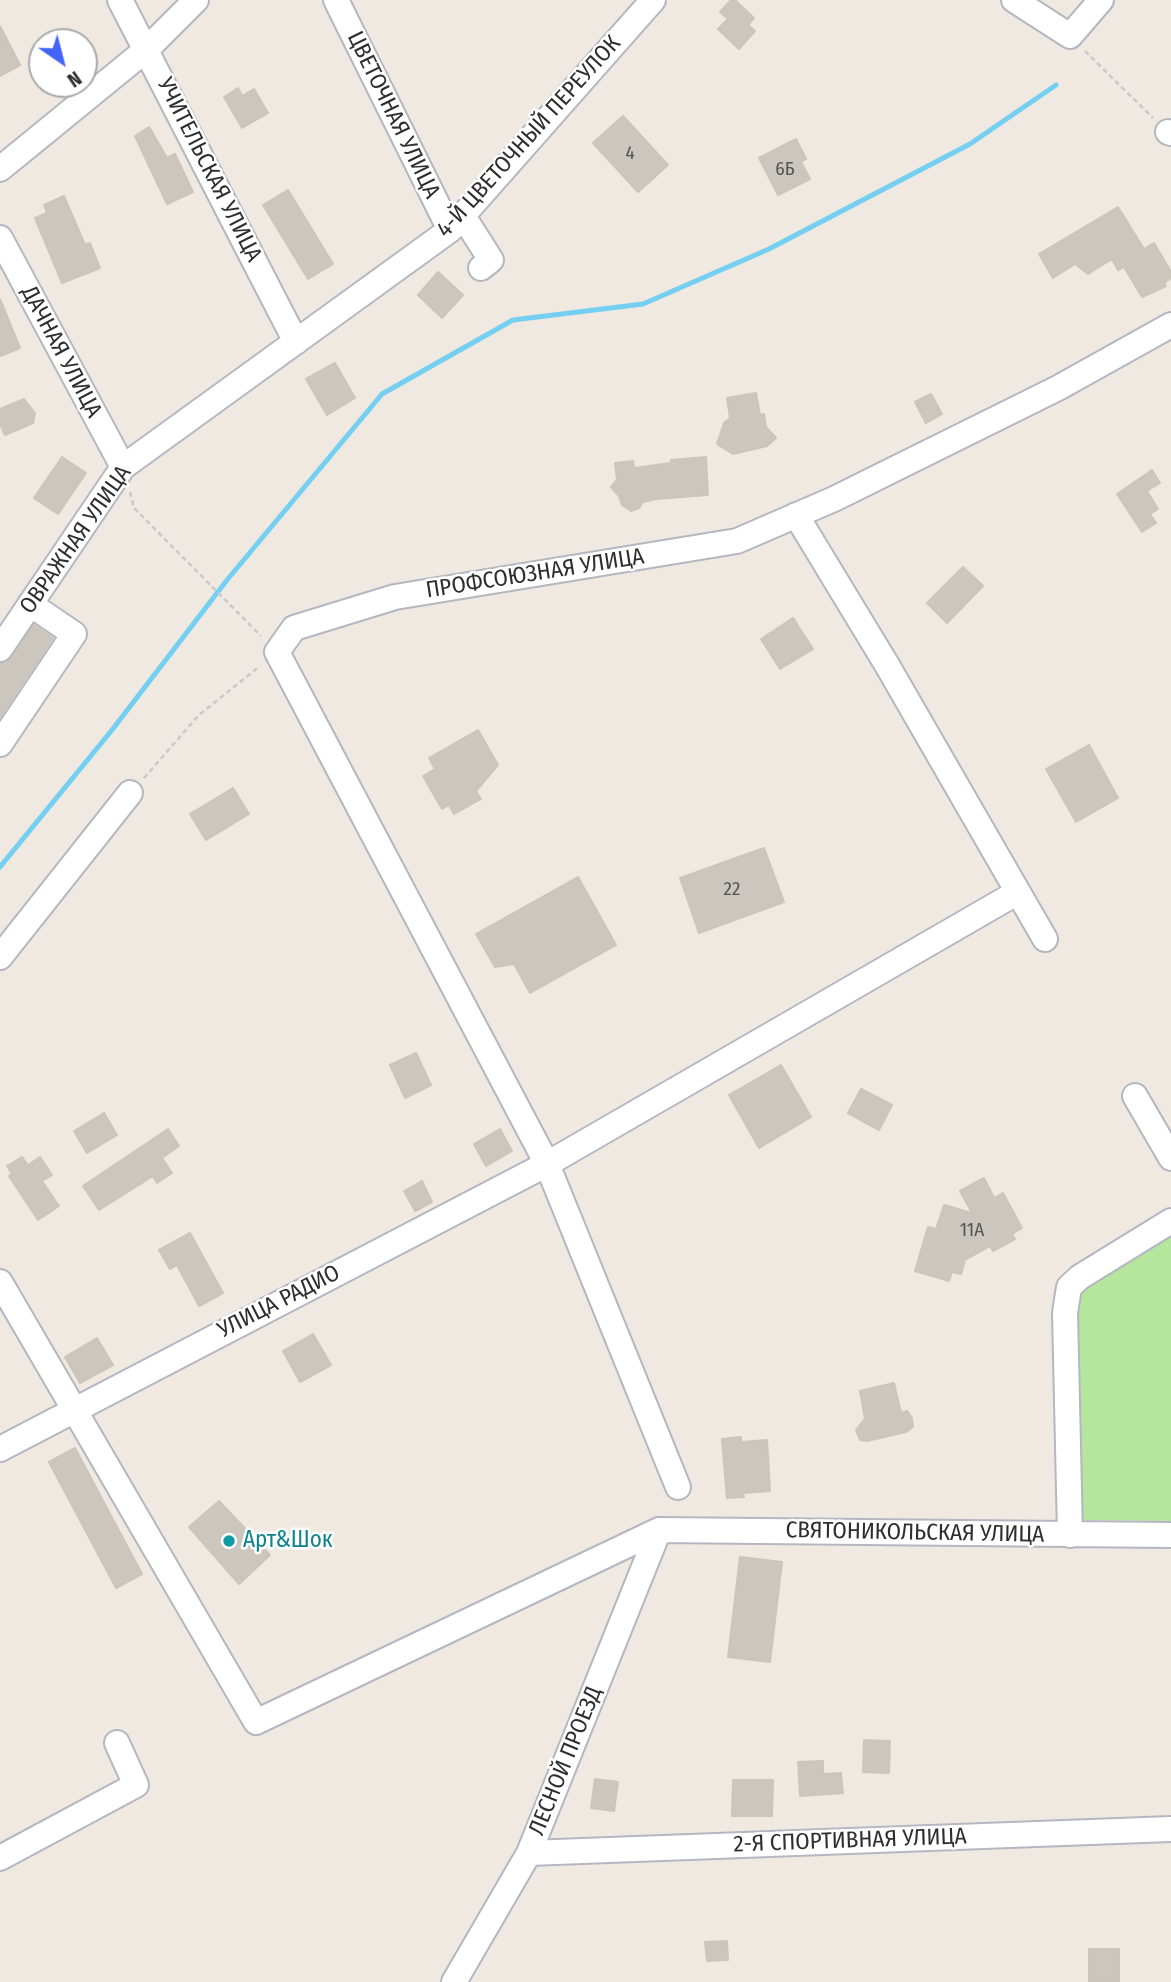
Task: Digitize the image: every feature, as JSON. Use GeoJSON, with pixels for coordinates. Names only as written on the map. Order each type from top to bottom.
{"type":"FeatureCollection","features":[{"type":"Feature","properties":{"kind":"street","name":"УЧИТЕЛЬСКАЯ УЛИЦА"},"geometry":{"type":"LineString","coordinates":[[120,0],[296,342]]}},
{"type":"Feature","properties":{"kind":"street"},"geometry":{"type":"LineString","coordinates":[[0,169],[147,49],[197,0]]}},
{"type":"Feature","properties":{"kind":"street","name":"ЦВЕТОЧНАЯ УЛИЦА"},"geometry":{"type":"LineString","coordinates":[[336,0],[457,223],[491,260],[481,268]]}},
{"type":"Feature","properties":{"kind":"street","name":"4-Й ЦВЕТОЧНЫЙ ПЕРЕУЛОК"},"geometry":{"type":"LineString","coordinates":[[296,342],[457,223],[653,0]]}},
{"type":"Feature","properties":{"kind":"street"},"geometry":{"type":"LineString","coordinates":[[1014,0],[1078,44],[1101,0]]}},
{"type":"Feature","properties":{"kind":"street","name":"ДАЧНАЯ УЛИЦА"},"geometry":{"type":"LineString","coordinates":[[0,238],[123,467]]}},
{"type":"Feature","properties":{"kind":"street","name":"ПРОФСОЮЗНАЯ УЛИЦА"},"geometry":{"type":"LineString","coordinates":[[277,652],[295,628],[395,597],[737,541],[847,493],[1058,387],[1171,325]]}},
{"type":"Feature","properties":{"kind":"street","name":"ОВРАЖНАЯ УЛИЦА"},"geometry":{"type":"LineString","coordinates":[[0,649],[123,467],[296,342]]}},
{"type":"Feature","properties":{"kind":"street"},"geometry":{"type":"LineString","coordinates":[[796,516],[887,665],[1045,939]]}},
{"type":"Feature","properties":{"kind":"street"},"geometry":{"type":"LineString","coordinates":[[0,744],[74,634],[30,604]]}},
{"type":"Feature","properties":{"kind":"street"},"geometry":{"type":"LineString","coordinates":[[277,652],[553,1160],[678,1487]]}},
{"type":"Feature","properties":{"kind":"street"},"geometry":{"type":"LineString","coordinates":[[0,957],[130,793]]}},
{"type":"Feature","properties":{"kind":"street","name":"УЛИЦА РАДИО"},"geometry":{"type":"LineString","coordinates":[[0,1449],[553,1160],[1018,892]]}},
{"type":"Feature","properties":{"kind":"street"},"geometry":{"type":"LineString","coordinates":[[1135,1096],[1171,1158]]}},
{"type":"Feature","properties":{"kind":"street"},"geometry":{"type":"LineString","coordinates":[[1070,1535],[1065,1313],[1069,1287],[1080,1277],[1171,1221]]}},
{"type":"Feature","properties":{"kind":"street"},"geometry":{"type":"LineString","coordinates":[[0,1282],[256,1722],[659,1530]]}},
{"type":"Feature","properties":{"kind":"street","name":"СВЯТОНИКОЛЬСКАЯ УЛИЦА"},"geometry":{"type":"LineString","coordinates":[[659,1530],[1171,1535]]}},
{"type":"Feature","properties":{"kind":"street","name":"ЛЕСНОЙ ПРОЕЗД"},"geometry":{"type":"LineString","coordinates":[[454,1982],[529,1853],[659,1530]]}},
{"type":"Feature","properties":{"kind":"street"},"geometry":{"type":"LineString","coordinates":[[0,1858],[136,1785],[117,1743]]}},
{"type":"Feature","properties":{"kind":"street","name":"2-Я СПОРТИВНАЯ УЛИЦА"},"geometry":{"type":"LineString","coordinates":[[529,1853],[1171,1829]]}},
{"type":"Feature","properties":{"kind":"path"},"geometry":{"type":"LineString","coordinates":[[1078,44],[1169,133]]}},
{"type":"Feature","properties":{"kind":"path"},"geometry":{"type":"LineString","coordinates":[[123,467],[134,508],[277,652],[199,715],[130,793]]}},
{"type":"Feature","properties":{"kind":"green space"},"geometry":{"type":"Polygon","coordinates":[[[1171,1235],[1171,1521],[1081,1520],[1077,1292],[1171,1235]]]}},
{"type":"Feature","properties":{"kind":"building"},"geometry":{"type":"Polygon","coordinates":[[[731,0],[735,0],[754,18],[748,25],[755,31],[739,49],[718,29],[728,19],[720,12],[731,0]]]}},
{"type":"Feature","properties":{"kind":"building"},"geometry":{"type":"Polygon","coordinates":[[[0,26],[20,65],[0,76],[0,26]]]}},
{"type":"Feature","properties":{"kind":"building"},"geometry":{"type":"Polygon","coordinates":[[[238,88],[242,96],[254,89],[268,113],[242,128],[224,97],[238,88]]]}},
{"type":"Feature","properties":{"kind":"building"},"geometry":{"type":"Polygon","coordinates":[[[623,116],[668,165],[638,192],[593,143],[623,116]]]}},
{"type":"Feature","properties":{"kind":"building"},"geometry":{"type":"Polygon","coordinates":[[[149,127],[167,158],[175,154],[193,192],[167,204],[135,136],[149,127]]]}},
{"type":"Feature","properties":{"kind":"building"},"geometry":{"type":"Polygon","coordinates":[[[796,139],[806,159],[801,162],[810,179],[778,195],[759,158],[796,139]]]}},
{"type":"Feature","properties":{"kind":"building"},"geometry":{"type":"Polygon","coordinates":[[[288,190],[333,264],[308,279],[263,205],[288,190]]]}},
{"type":"Feature","properties":{"kind":"building"},"geometry":{"type":"Polygon","coordinates":[[[64,196],[85,245],[90,243],[100,268],[62,283],[35,218],[47,213],[44,205],[64,196]]]}},
{"type":"Feature","properties":{"kind":"building"},"geometry":{"type":"Polygon","coordinates":[[[1118,207],[1144,249],[1154,243],[1171,272],[1171,278],[1164,283],[1166,286],[1142,297],[1124,267],[1118,270],[1112,259],[1088,274],[1075,264],[1053,278],[1039,254],[1118,207]]]}},
{"type":"Feature","properties":{"kind":"building"},"geometry":{"type":"Polygon","coordinates":[[[438,272],[463,295],[442,318],[418,295],[438,272]]]}},
{"type":"Feature","properties":{"kind":"building"},"geometry":{"type":"Polygon","coordinates":[[[0,299],[20,348],[0,356],[0,299]]]}},
{"type":"Feature","properties":{"kind":"building"},"geometry":{"type":"Polygon","coordinates":[[[335,363],[355,398],[327,415],[306,379],[335,363]]]}},
{"type":"Feature","properties":{"kind":"building"},"geometry":{"type":"Polygon","coordinates":[[[756,393],[760,415],[764,414],[766,427],[776,438],[767,446],[733,454],[717,444],[724,423],[730,418],[727,398],[756,393]]]}},
{"type":"Feature","properties":{"kind":"building"},"geometry":{"type":"Polygon","coordinates":[[[931,394],[942,414],[926,423],[915,402],[931,394]]]}},
{"type":"Feature","properties":{"kind":"building"},"geometry":{"type":"Polygon","coordinates":[[[24,399],[35,413],[33,423],[5,435],[0,424],[0,409],[24,399]]]}},
{"type":"Feature","properties":{"kind":"building"},"geometry":{"type":"Polygon","coordinates":[[[62,457],[86,473],[58,514],[34,498],[62,457]]]}},
{"type":"Feature","properties":{"kind":"building"},"geometry":{"type":"Polygon","coordinates":[[[706,457],[708,495],[656,499],[643,502],[639,508],[631,511],[622,505],[619,496],[611,487],[617,480],[615,463],[633,461],[634,468],[671,463],[671,460],[706,457]]]}},
{"type":"Feature","properties":{"kind":"building"},"geometry":{"type":"Polygon","coordinates":[[[1152,470],[1160,483],[1147,491],[1158,509],[1150,514],[1156,523],[1142,532],[1117,494],[1152,470]]]}},
{"type":"Feature","properties":{"kind":"building"},"geometry":{"type":"Polygon","coordinates":[[[963,567],[983,586],[947,623],[927,603],[963,567]]]}},
{"type":"Feature","properties":{"kind":"building"},"geometry":{"type":"Polygon","coordinates":[[[793,618],[813,649],[780,669],[761,639],[793,618]]]}},
{"type":"Feature","properties":{"kind":"building"},"geometry":{"type":"Polygon","coordinates":[[[34,625],[53,638],[0,717],[0,664],[12,657],[34,625]]]}},
{"type":"Feature","properties":{"kind":"building"},"geometry":{"type":"Polygon","coordinates":[[[478,730],[498,765],[476,791],[481,799],[454,814],[449,805],[442,809],[423,776],[435,769],[429,758],[478,730]]]}},
{"type":"Feature","properties":{"kind":"building"},"geometry":{"type":"Polygon","coordinates":[[[1089,745],[1118,798],[1076,822],[1046,769],[1089,745]]]}},
{"type":"Feature","properties":{"kind":"building"},"geometry":{"type":"Polygon","coordinates":[[[233,788],[249,814],[206,840],[190,814],[233,788]]]}},
{"type":"Feature","properties":{"kind":"building"},"geometry":{"type":"Polygon","coordinates":[[[764,848],[784,902],[699,933],[680,878],[764,848]]]}},
{"type":"Feature","properties":{"kind":"building"},"geometry":{"type":"Polygon","coordinates":[[[578,877],[616,945],[530,993],[514,964],[495,967],[476,934],[578,877]]]}},
{"type":"Feature","properties":{"kind":"building"},"geometry":{"type":"Polygon","coordinates":[[[416,1053],[431,1085],[405,1098],[390,1065],[416,1053]]]}},
{"type":"Feature","properties":{"kind":"building"},"geometry":{"type":"Polygon","coordinates":[[[781,1065],[811,1117],[759,1148],[729,1095],[781,1065]]]}},
{"type":"Feature","properties":{"kind":"building"},"geometry":{"type":"Polygon","coordinates":[[[861,1089],[892,1105],[879,1130],[848,1113],[861,1089]]]}},
{"type":"Feature","properties":{"kind":"building"},"geometry":{"type":"Polygon","coordinates":[[[104,1113],[117,1135],[87,1153],[74,1131],[104,1113]]]}},
{"type":"Feature","properties":{"kind":"building"},"geometry":{"type":"Polygon","coordinates":[[[168,1129],[179,1146],[162,1158],[172,1173],[157,1183],[153,1176],[99,1210],[83,1186],[168,1129]]]}},
{"type":"Feature","properties":{"kind":"building"},"geometry":{"type":"Polygon","coordinates":[[[500,1129],[512,1151],[486,1166],[474,1144],[500,1129]]]}},
{"type":"Feature","properties":{"kind":"building"},"geometry":{"type":"Polygon","coordinates":[[[22,1157],[28,1165],[40,1157],[52,1175],[42,1181],[59,1206],[38,1220],[9,1176],[12,1174],[7,1166],[22,1157]]]}},
{"type":"Feature","properties":{"kind":"building"},"geometry":{"type":"Polygon","coordinates":[[[984,1178],[994,1198],[1003,1193],[1022,1228],[1012,1234],[1015,1239],[993,1251],[990,1246],[965,1260],[961,1274],[952,1272],[949,1281],[915,1271],[928,1227],[936,1229],[944,1205],[972,1213],[960,1191],[984,1178]]]}},
{"type":"Feature","properties":{"kind":"building"},"geometry":{"type":"Polygon","coordinates":[[[422,1181],[432,1202],[415,1211],[404,1191],[422,1181]]]}},
{"type":"Feature","properties":{"kind":"building"},"geometry":{"type":"Polygon","coordinates":[[[190,1233],[223,1293],[199,1306],[177,1265],[170,1269],[159,1250],[190,1233]]]}},
{"type":"Feature","properties":{"kind":"building"},"geometry":{"type":"Polygon","coordinates":[[[313,1334],[331,1365],[300,1382],[283,1351],[313,1334]]]}},
{"type":"Feature","properties":{"kind":"building"},"geometry":{"type":"Polygon","coordinates":[[[97,1338],[113,1365],[80,1383],[65,1357],[97,1338]]]}},
{"type":"Feature","properties":{"kind":"building"},"geometry":{"type":"Polygon","coordinates":[[[894,1383],[901,1413],[907,1411],[912,1418],[913,1427],[906,1432],[867,1441],[860,1440],[856,1430],[865,1419],[860,1391],[894,1383]]]}},
{"type":"Feature","properties":{"kind":"building"},"geometry":{"type":"Polygon","coordinates":[[[741,1437],[741,1442],[767,1440],[770,1491],[743,1493],[744,1497],[727,1498],[722,1439],[741,1437]]]}},
{"type":"Feature","properties":{"kind":"building"},"geometry":{"type":"Polygon","coordinates":[[[75,1448],[142,1574],[116,1588],[49,1462],[75,1448]]]}},
{"type":"Feature","properties":{"kind":"building","name":"Арт&Шок"},"geometry":{"type":"Polygon","coordinates":[[[219,1501],[270,1555],[239,1584],[189,1527],[219,1501]]]}},
{"type":"Feature","properties":{"kind":"building"},"geometry":{"type":"Polygon","coordinates":[[[740,1557],[782,1562],[770,1662],[728,1657],[740,1557]]]}},
{"type":"Feature","properties":{"kind":"building"},"geometry":{"type":"Polygon","coordinates":[[[864,1740],[890,1741],[889,1773],[863,1772],[864,1740]]]}},
{"type":"Feature","properties":{"kind":"building"},"geometry":{"type":"Polygon","coordinates":[[[823,1761],[823,1774],[841,1773],[843,1793],[800,1796],[798,1762],[823,1761]]]}},
{"type":"Feature","properties":{"kind":"building"},"geometry":{"type":"Polygon","coordinates":[[[595,1779],[618,1782],[614,1811],[591,1808],[595,1779]]]}},
{"type":"Feature","properties":{"kind":"building"},"geometry":{"type":"Polygon","coordinates":[[[733,1780],[773,1780],[772,1816],[732,1816],[733,1780]]]}},
{"type":"Feature","properties":{"kind":"building"},"geometry":{"type":"Polygon","coordinates":[[[727,1941],[728,1960],[707,1961],[705,1942],[727,1941]]]}},
{"type":"Feature","properties":{"kind":"building"},"geometry":{"type":"Polygon","coordinates":[[[1089,1949],[1119,1949],[1119,1982],[1089,1982],[1089,1949]]]}},
{"type":"Feature","properties":{"kind":"waterway"},"geometry":{"type":"LineString","coordinates":[[0,867],[112,730],[227,580],[382,394],[513,320],[643,304],[769,249],[970,144],[1056,85]]}},
{"type":"Feature","properties":{"kind":"place","name":"Арт&Шок"},"geometry":{"type":"Point","coordinates":[229,1541]}}]}
